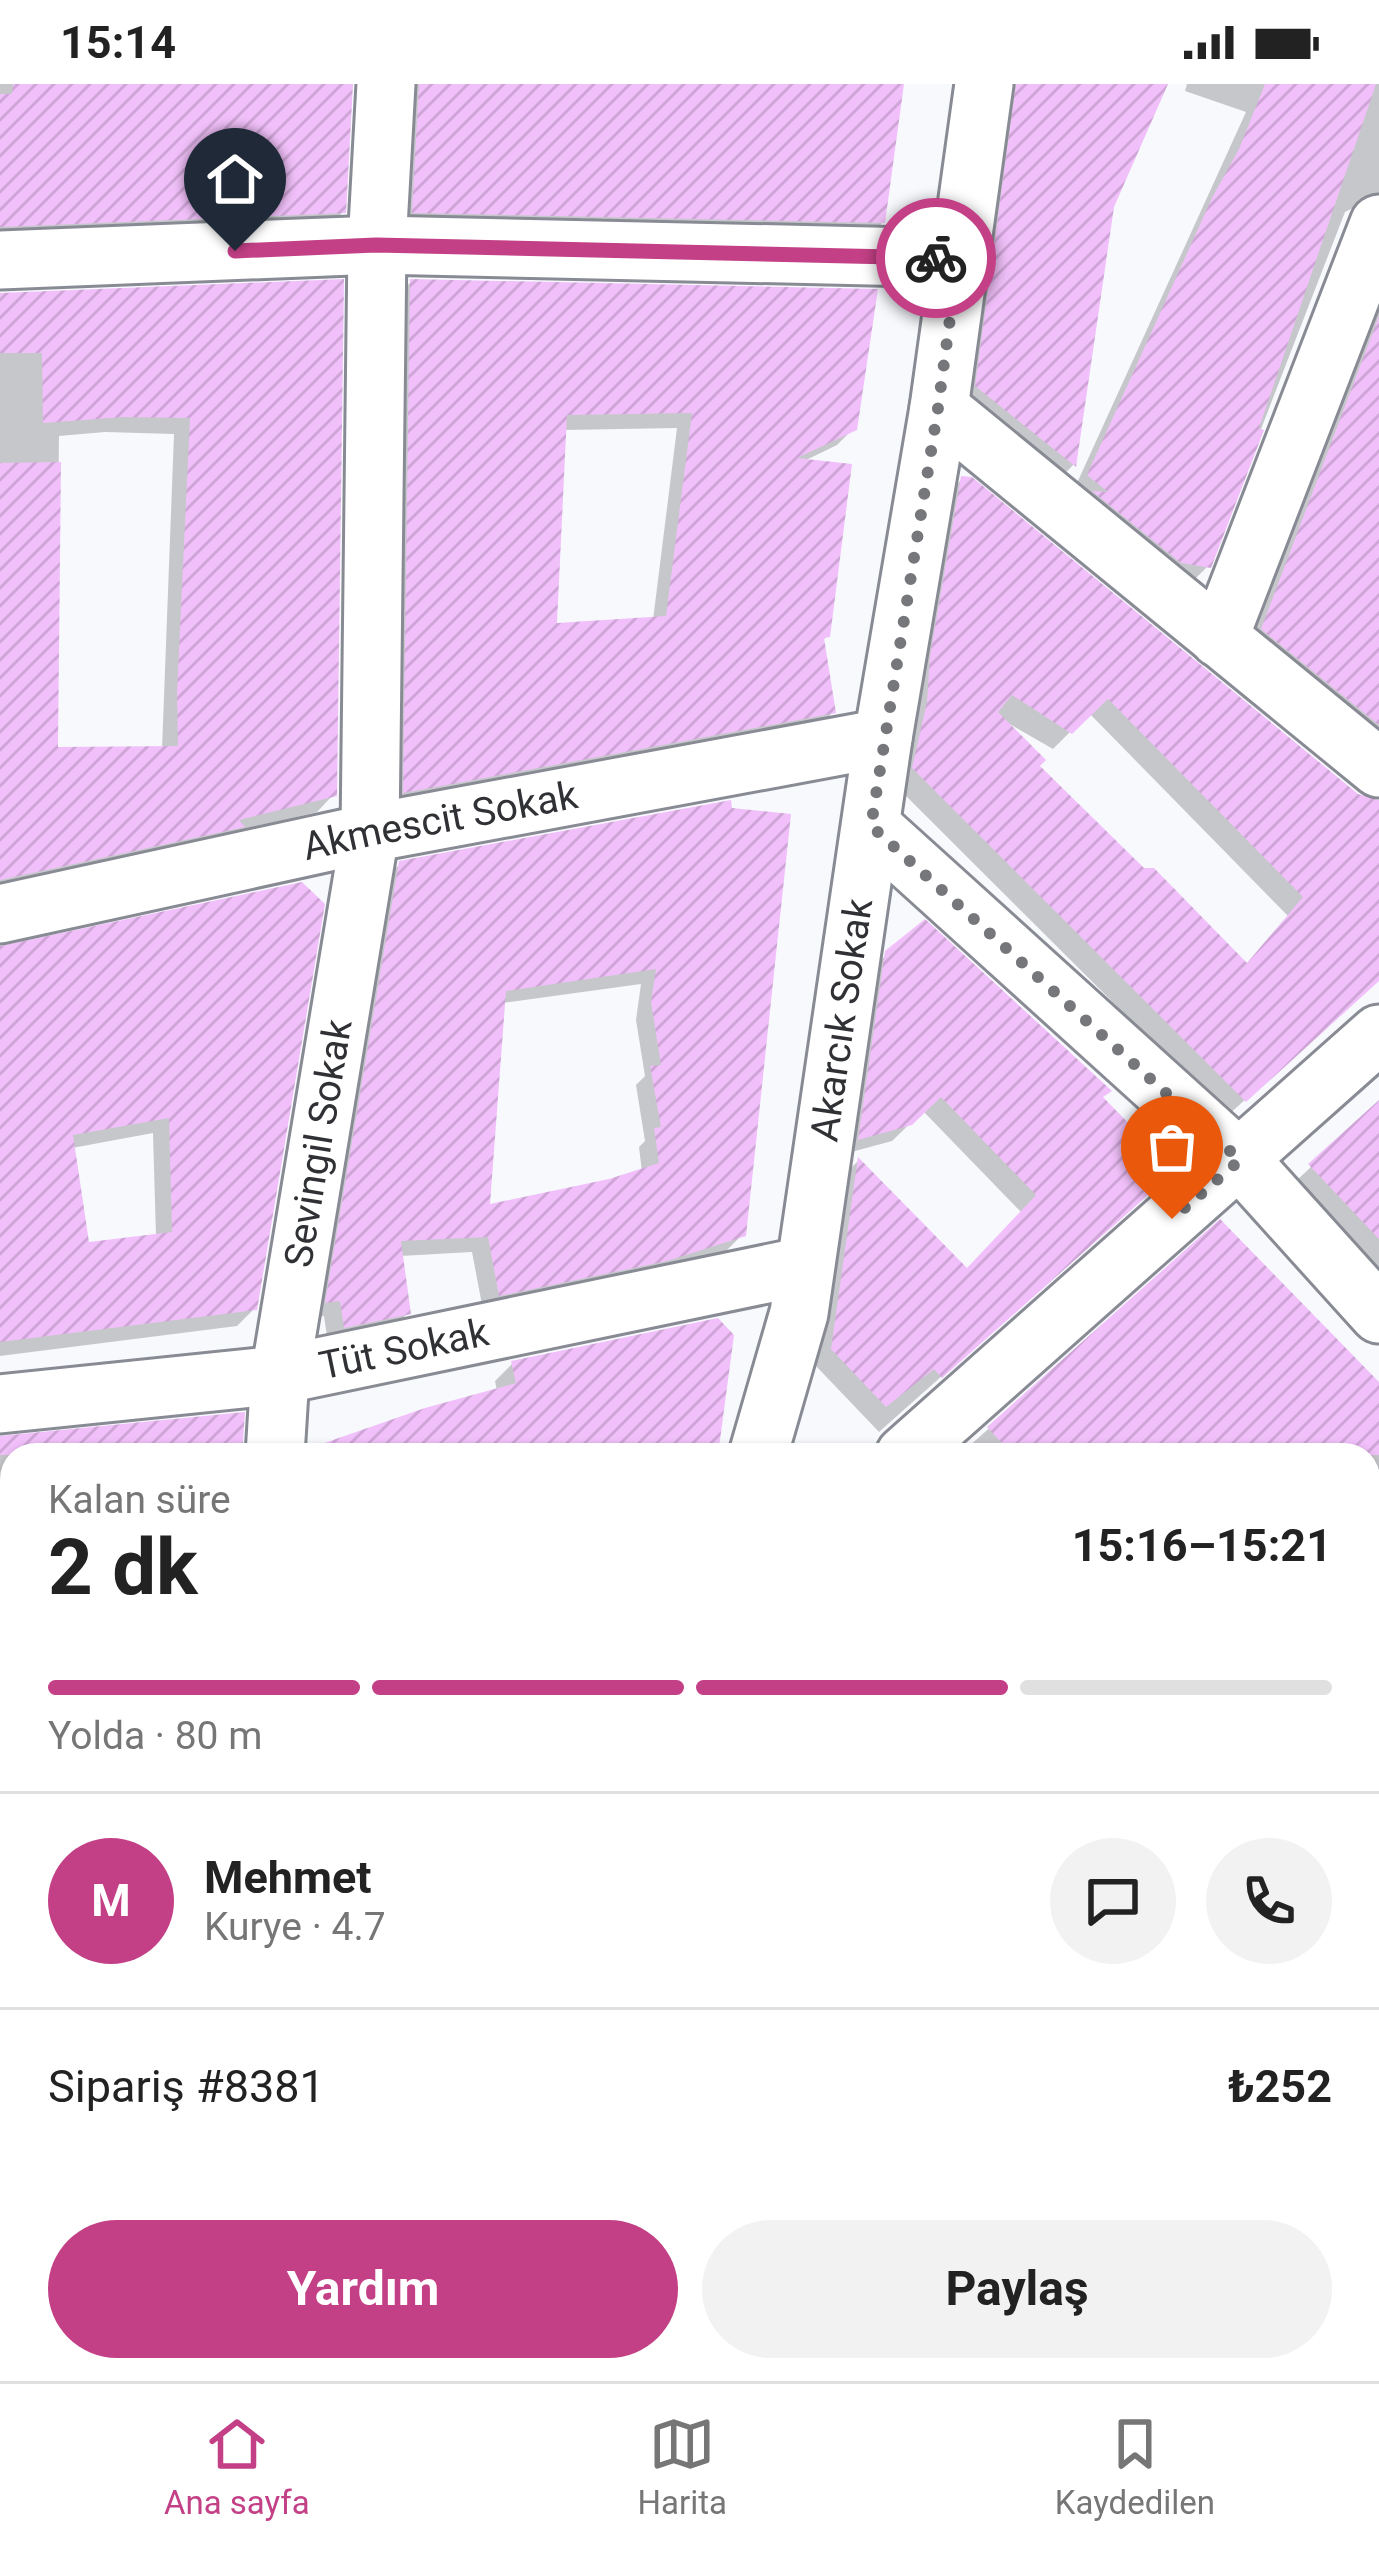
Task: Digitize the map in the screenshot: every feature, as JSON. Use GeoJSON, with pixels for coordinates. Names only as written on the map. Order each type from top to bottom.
{"type":"FeatureCollection","features":[{"type":"Feature","properties":{"kind":"street"},"geometry":{"type":"LineString","coordinates":[[376,245],[386,84]]}},
{"type":"Feature","properties":{"kind":"street","name":"Akarcık Sokak"},"geometry":{"type":"LineString","coordinates":[[761,1443],[799,1313],[984,84]]}},
{"type":"Feature","properties":{"kind":"street"},"geometry":{"type":"LineString","coordinates":[[1219,638],[1378,230]]}},
{"type":"Feature","properties":{"kind":"street"},"geometry":{"type":"LineString","coordinates":[[0,260],[376,245],[958,259]]}},
{"type":"Feature","properties":{"kind":"street","name":"Sevingil Sokak"},"geometry":{"type":"LineString","coordinates":[[276,1443],[280,1375],[370,833],[376,245]]}},
{"type":"Feature","properties":{"kind":"street"},"geometry":{"type":"LineString","coordinates":[[938,408],[1379,768]]}},
{"type":"Feature","properties":{"kind":"street","name":"Akmescit Sokak"},"geometry":{"type":"LineString","coordinates":[[0,914],[370,833],[884,738]]}},
{"type":"Feature","properties":{"kind":"street"},"geometry":{"type":"LineString","coordinates":[[871,826],[1240,1160],[1379,1315]]}},
{"type":"Feature","properties":{"kind":"street"},"geometry":{"type":"LineString","coordinates":[[935,1443],[1379,1034]]}},
{"type":"Feature","properties":{"kind":"street","name":"Tüt Sokak"},"geometry":{"type":"LineString","coordinates":[[0,1404],[280,1375],[805,1266]]}},
{"type":"Feature","properties":{"kind":"building"},"geometry":{"type":"Polygon","coordinates":[[[13,84],[353,84],[346,213],[0,227],[0,94],[12,94],[13,84]]]}},
{"type":"Feature","properties":{"kind":"building"},"geometry":{"type":"Polygon","coordinates":[[[419,84],[904,84],[885,223],[412,213],[419,84]]]}},
{"type":"Feature","properties":{"kind":"building"},"geometry":{"type":"Polygon","coordinates":[[[1016,84],[1168,84],[1114,207],[1076,467],[975,386],[1016,84]]]}},
{"type":"Feature","properties":{"kind":"building"},"geometry":{"type":"Polygon","coordinates":[[[1265,84],[1376,84],[1259,428],[1264,430],[1211,568],[1181,563],[1092,491],[1108,492],[1087,475],[1265,84]]]}},
{"type":"Feature","properties":{"kind":"building"},"geometry":{"type":"Polygon","coordinates":[[[344,279],[337,796],[239,820],[245,827],[0,880],[0,463],[61,462],[58,747],[178,746],[190,418],[43,423],[42,353],[0,353],[0,293],[344,279]]]}},
{"type":"Feature","properties":{"kind":"building"},"geometry":{"type":"Polygon","coordinates":[[[410,279],[878,289],[857,430],[797,458],[852,464],[830,637],[824,638],[836,713],[403,793],[410,279]],[[692,413],[567,415],[557,623],[666,616],[692,413]]]}},
{"type":"Feature","properties":{"kind":"building"},"geometry":{"type":"Polygon","coordinates":[[[1379,316],[1379,725],[1261,629],[1379,316]]]}},
{"type":"Feature","properties":{"kind":"building"},"geometry":{"type":"Polygon","coordinates":[[[961,476],[972,477],[1358,794],[1379,800],[1379,981],[1246,1102],[912,768],[927,702],[930,656],[961,476]],[[1012,695],[998,712],[1046,760],[1040,766],[1144,868],[1154,868],[1247,963],[1303,897],[1108,699],[1072,734],[1012,695]]]}},
{"type":"Feature","properties":{"kind":"building"},"geometry":{"type":"Polygon","coordinates":[[[731,800],[732,808],[791,814],[746,1236],[667,1261],[499,1296],[488,1237],[401,1241],[411,1314],[344,1328],[340,1301],[325,1303],[399,861],[731,800]],[[656,969],[506,991],[490,1204],[609,1179],[659,1163],[654,1128],[661,1127],[650,1066],[661,1065],[651,1002],[656,969]]]}},
{"type":"Feature","properties":{"kind":"building"},"geometry":{"type":"Polygon","coordinates":[[[302,882],[325,904],[257,1310],[0,1342],[0,946],[302,882]],[[169,1118],[73,1135],[89,1242],[172,1232],[169,1118]]]}},
{"type":"Feature","properties":{"kind":"building"},"geometry":{"type":"Polygon","coordinates":[[[925,919],[1112,1091],[1103,1097],[1175,1171],[942,1378],[934,1369],[886,1407],[831,1349],[858,1157],[967,1268],[1036,1195],[941,1097],[912,1125],[858,1140],[885,951],[925,919]]]}},
{"type":"Feature","properties":{"kind":"building"},"geometry":{"type":"Polygon","coordinates":[[[1379,1100],[1379,1239],[1308,1164],[1379,1100]]]}},
{"type":"Feature","properties":{"kind":"building"},"geometry":{"type":"Polygon","coordinates":[[[1220,1219],[1379,1382],[1379,1443],[1002,1443],[987,1427],[1220,1219]]]}},
{"type":"Feature","properties":{"kind":"building"},"geometry":{"type":"Polygon","coordinates":[[[718,1318],[734,1335],[720,1443],[324,1443],[516,1383],[511,1361],[718,1318]]]}},
{"type":"Feature","properties":{"kind":"building"},"geometry":{"type":"Polygon","coordinates":[[[245,1412],[243,1443],[0,1443],[0,1436],[245,1412]]]}},
{"type":"Feature","properties":{"kind":"way so far"},"geometry":{"type":"LineString","coordinates":[[936,258],[958,259],[871,826],[1240,1160],[1172,1219]]}},
{"type":"Feature","properties":{"kind":"route"},"geometry":{"type":"LineString","coordinates":[[235,251],[376,245],[936,258]]}}]}
